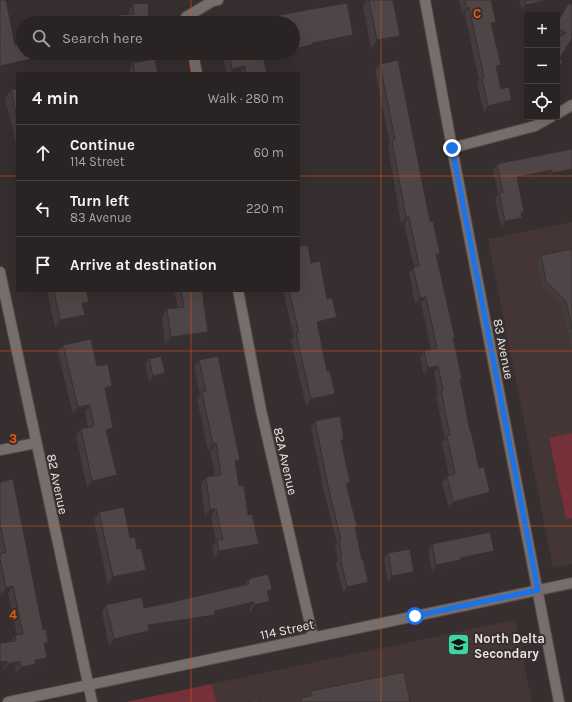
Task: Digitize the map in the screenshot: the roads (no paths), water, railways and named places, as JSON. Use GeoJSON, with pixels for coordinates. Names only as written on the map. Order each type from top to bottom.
{"type":"FeatureCollection","features":[{"type":"Feature","properties":{"kind":"street"},"geometry":{"type":"LineString","coordinates":[[192,16],[213,1],[218,0]]}},
{"type":"Feature","properties":{"kind":"street","name":"83 Avenue"},"geometry":{"type":"LineString","coordinates":[[425,0],[558,702]]}},
{"type":"Feature","properties":{"kind":"street"},"geometry":{"type":"LineString","coordinates":[[194,60],[197,72]]}},
{"type":"Feature","properties":{"kind":"street"},"geometry":{"type":"LineString","coordinates":[[560,112],[572,105]]}},
{"type":"Feature","properties":{"kind":"street"},"geometry":{"type":"LineString","coordinates":[[452,148],[535,126],[546,120]]}},
{"type":"Feature","properties":{"kind":"street","name":"82 Avenue"},"geometry":{"type":"LineString","coordinates":[[0,272],[92,702]]}},
{"type":"Feature","properties":{"kind":"street","name":"82A Avenue"},"geometry":{"type":"LineString","coordinates":[[238,292],[261,410],[313,637]]}},
{"type":"Feature","properties":{"kind":"street"},"geometry":{"type":"LineString","coordinates":[[0,450],[36,443]]}},
{"type":"Feature","properties":{"kind":"street","name":"114 Street"},"geometry":{"type":"LineString","coordinates":[[8,702],[572,582]]}},
{"type":"Feature","properties":{"kind":"place","name":"North Delta Secondary"},"geometry":{"type":"Point","coordinates":[458,645]}}]}
